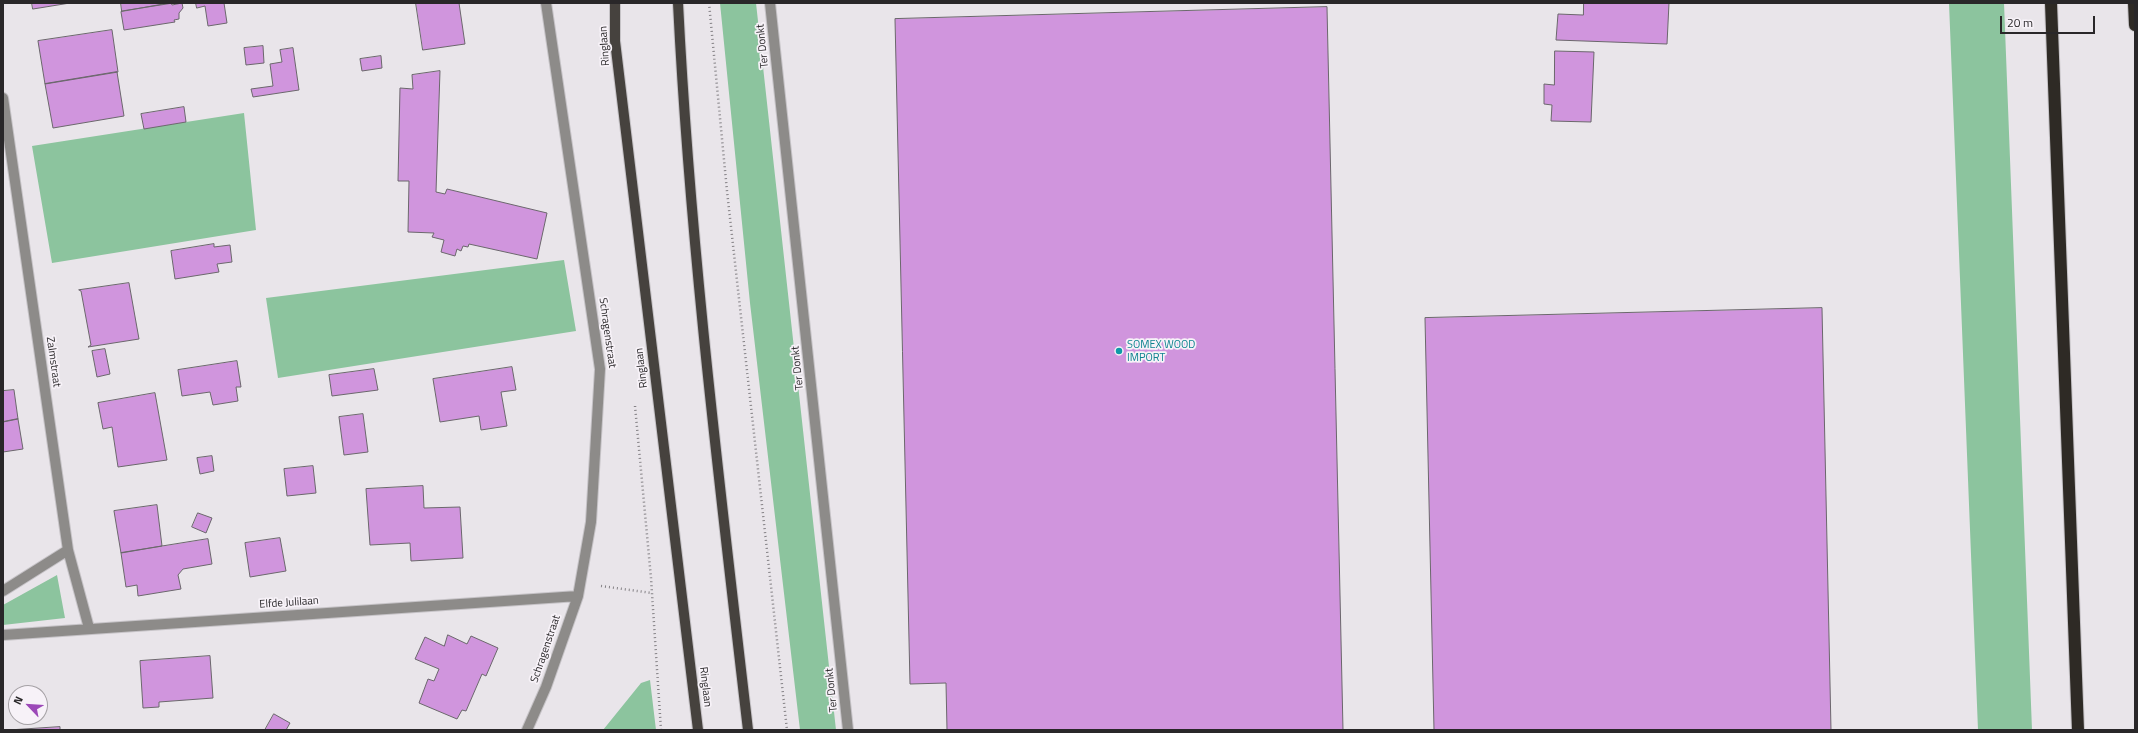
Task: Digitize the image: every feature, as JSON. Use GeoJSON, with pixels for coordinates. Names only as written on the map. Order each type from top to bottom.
{"type":"FeatureCollection","features":[{"type":"Feature","properties":{"kind":"highway"},"geometry":{"type":"LineString","coordinates":[[2051,3],[2078,730]]}},
{"type":"Feature","properties":{"kind":"highway"},"geometry":{"type":"LineString","coordinates":[[2134,3],[2135,25]]}},
{"type":"Feature","properties":{"kind":"main road","name":"Ringlaan"},"geometry":{"type":"LineString","coordinates":[[615,3],[615,41],[698,730]]}},
{"type":"Feature","properties":{"kind":"main road"},"geometry":{"type":"LineString","coordinates":[[678,3],[695,233],[724,525],[748,730]]}},
{"type":"Feature","properties":{"kind":"street","name":"Schragenstraat"},"geometry":{"type":"LineString","coordinates":[[527,730],[546,687],[578,596],[591,522],[600,369],[546,3]]}},
{"type":"Feature","properties":{"kind":"street","name":"Ter Donkt"},"geometry":{"type":"LineString","coordinates":[[770,3],[848,730]]}},
{"type":"Feature","properties":{"kind":"street","name":"Zalmstraat"},"geometry":{"type":"LineString","coordinates":[[3,98],[68,550],[89,628]]}},
{"type":"Feature","properties":{"kind":"street"},"geometry":{"type":"LineString","coordinates":[[3,591],[68,550]]}},
{"type":"Feature","properties":{"kind":"street","name":"Elfde Julilaan"},"geometry":{"type":"LineString","coordinates":[[3,635],[578,596]]}},
{"type":"Feature","properties":{"kind":"path"},"geometry":{"type":"LineString","coordinates":[[709,3],[727,191],[787,730]]}},
{"type":"Feature","properties":{"kind":"path"},"geometry":{"type":"LineString","coordinates":[[580,583],[652,593]]}},
{"type":"Feature","properties":{"kind":"green space"},"geometry":{"type":"Polygon","coordinates":[[[720,3],[756,3],[836,730],[800,730],[750,303],[720,3]]]}},
{"type":"Feature","properties":{"kind":"green space"},"geometry":{"type":"Polygon","coordinates":[[[1949,3],[2004,3],[2032,730],[1978,730],[1949,3]]]}},
{"type":"Feature","properties":{"kind":"green space"},"geometry":{"type":"Polygon","coordinates":[[[244,113],[256,230],[52,263],[32,146],[244,113]]]}},
{"type":"Feature","properties":{"kind":"green space"},"geometry":{"type":"Polygon","coordinates":[[[564,260],[576,331],[278,378],[266,298],[564,260]]]}},
{"type":"Feature","properties":{"kind":"green space"},"geometry":{"type":"Polygon","coordinates":[[[57,575],[65,618],[3,625],[3,605],[57,575]]]}},
{"type":"Feature","properties":{"kind":"green space"},"geometry":{"type":"Polygon","coordinates":[[[650,680],[656,730],[603,730],[641,683],[650,680]]]}},
{"type":"Feature","properties":{"kind":"building"},"geometry":{"type":"Polygon","coordinates":[[[32,3],[70,3],[33,9],[32,3]]]}},
{"type":"Feature","properties":{"kind":"building"},"geometry":{"type":"Polygon","coordinates":[[[121,3],[173,3],[122,11],[121,3]]]}},
{"type":"Feature","properties":{"kind":"building"},"geometry":{"type":"Polygon","coordinates":[[[171,3],[172,5],[182,3],[183,8],[179,13],[179,19],[174,20],[175,22],[124,30],[121,12],[171,3]]]}},
{"type":"Feature","properties":{"kind":"building"},"geometry":{"type":"Polygon","coordinates":[[[196,3],[224,3],[227,23],[208,26],[205,6],[197,8],[196,3]]]}},
{"type":"Feature","properties":{"kind":"building"},"geometry":{"type":"Polygon","coordinates":[[[416,3],[459,3],[465,44],[423,50],[416,3]]]}},
{"type":"Feature","properties":{"kind":"building"},"geometry":{"type":"Polygon","coordinates":[[[1584,3],[1669,3],[1667,44],[1556,40],[1558,14],[1583,15],[1584,3]]]}},
{"type":"Feature","properties":{"kind":"building","name":"SOMEX WOOD IMPORT"},"geometry":{"type":"Polygon","coordinates":[[[1327,7],[1343,730],[947,730],[946,683],[910,684],[895,19],[1327,7]]]}},
{"type":"Feature","properties":{"kind":"building"},"geometry":{"type":"Polygon","coordinates":[[[112,30],[118,72],[45,84],[38,41],[112,30]]]}},
{"type":"Feature","properties":{"kind":"building"},"geometry":{"type":"Polygon","coordinates":[[[263,46],[264,63],[246,65],[244,48],[263,46]]]}},
{"type":"Feature","properties":{"kind":"building"},"geometry":{"type":"Polygon","coordinates":[[[293,48],[299,90],[253,97],[251,89],[273,86],[270,64],[282,62],[280,50],[293,48]]]}},
{"type":"Feature","properties":{"kind":"building"},"geometry":{"type":"Polygon","coordinates":[[[1555,51],[1594,52],[1591,122],[1551,121],[1552,105],[1544,104],[1544,84],[1554,85],[1555,51]]]}},
{"type":"Feature","properties":{"kind":"building"},"geometry":{"type":"Polygon","coordinates":[[[381,56],[382,68],[362,71],[360,59],[381,56]]]}},
{"type":"Feature","properties":{"kind":"building"},"geometry":{"type":"Polygon","coordinates":[[[440,71],[436,192],[445,194],[447,189],[547,213],[537,259],[469,244],[468,247],[463,246],[461,251],[457,249],[455,256],[441,252],[444,240],[432,237],[434,233],[408,232],[409,181],[398,181],[400,88],[413,89],[412,75],[440,71]]]}},
{"type":"Feature","properties":{"kind":"building"},"geometry":{"type":"Polygon","coordinates":[[[117,72],[124,116],[53,128],[45,84],[117,72]]]}},
{"type":"Feature","properties":{"kind":"building"},"geometry":{"type":"Polygon","coordinates":[[[184,107],[186,122],[144,129],[141,114],[184,107]]]}},
{"type":"Feature","properties":{"kind":"building"},"geometry":{"type":"Polygon","coordinates":[[[214,244],[214,247],[230,245],[232,262],[217,264],[219,272],[175,279],[171,251],[214,244]]]}},
{"type":"Feature","properties":{"kind":"building"},"geometry":{"type":"Polygon","coordinates":[[[129,283],[139,339],[88,347],[91,345],[81,291],[79,290],[129,283]]]}},
{"type":"Feature","properties":{"kind":"building"},"geometry":{"type":"Polygon","coordinates":[[[1822,308],[1831,730],[1434,730],[1425,318],[1822,308]]]}},
{"type":"Feature","properties":{"kind":"building"},"geometry":{"type":"Polygon","coordinates":[[[105,349],[110,374],[97,377],[92,351],[105,349]]]}},
{"type":"Feature","properties":{"kind":"building"},"geometry":{"type":"Polygon","coordinates":[[[237,361],[241,387],[236,387],[238,401],[213,405],[210,392],[182,396],[178,370],[237,361]]]}},
{"type":"Feature","properties":{"kind":"building"},"geometry":{"type":"Polygon","coordinates":[[[512,367],[516,390],[501,392],[507,426],[481,430],[479,416],[440,422],[433,379],[512,367]]]}},
{"type":"Feature","properties":{"kind":"building"},"geometry":{"type":"Polygon","coordinates":[[[374,369],[378,390],[332,396],[329,375],[374,369]]]}},
{"type":"Feature","properties":{"kind":"building"},"geometry":{"type":"Polygon","coordinates":[[[14,390],[18,419],[3,422],[3,391],[14,390]]]}},
{"type":"Feature","properties":{"kind":"building"},"geometry":{"type":"Polygon","coordinates":[[[155,393],[167,460],[118,467],[112,427],[103,429],[98,403],[155,393]]]}},
{"type":"Feature","properties":{"kind":"building"},"geometry":{"type":"Polygon","coordinates":[[[363,414],[368,452],[344,455],[339,417],[363,414]]]}},
{"type":"Feature","properties":{"kind":"building"},"geometry":{"type":"Polygon","coordinates":[[[18,419],[23,449],[3,452],[3,422],[18,419]]]}},
{"type":"Feature","properties":{"kind":"building"},"geometry":{"type":"Polygon","coordinates":[[[212,456],[214,471],[200,474],[197,458],[212,456]]]}},
{"type":"Feature","properties":{"kind":"building"},"geometry":{"type":"Polygon","coordinates":[[[313,466],[316,493],[287,496],[284,469],[313,466]]]}},
{"type":"Feature","properties":{"kind":"building"},"geometry":{"type":"Polygon","coordinates":[[[423,486],[424,508],[460,507],[463,558],[411,561],[410,543],[370,545],[366,489],[423,486]]]}},
{"type":"Feature","properties":{"kind":"building"},"geometry":{"type":"Polygon","coordinates":[[[157,505],[162,546],[121,553],[114,511],[157,505]]]}},
{"type":"Feature","properties":{"kind":"building"},"geometry":{"type":"Polygon","coordinates":[[[198,513],[212,518],[206,533],[192,527],[198,513]]]}},
{"type":"Feature","properties":{"kind":"building"},"geometry":{"type":"Polygon","coordinates":[[[280,538],[286,571],[250,577],[245,543],[280,538]]]}},
{"type":"Feature","properties":{"kind":"building"},"geometry":{"type":"Polygon","coordinates":[[[208,539],[212,564],[183,569],[178,575],[181,589],[138,596],[137,585],[126,587],[121,553],[208,539]]]}},
{"type":"Feature","properties":{"kind":"building"},"geometry":{"type":"Polygon","coordinates":[[[448,635],[467,644],[471,636],[498,648],[486,676],[482,674],[466,711],[462,710],[457,719],[419,703],[428,679],[434,681],[439,669],[415,659],[425,637],[444,646],[448,635]]]}},
{"type":"Feature","properties":{"kind":"building"},"geometry":{"type":"Polygon","coordinates":[[[210,656],[213,698],[159,702],[159,707],[143,708],[140,661],[210,656]]]}},
{"type":"Feature","properties":{"kind":"building"},"geometry":{"type":"Polygon","coordinates":[[[274,714],[290,723],[286,730],[265,730],[274,714]]]}},
{"type":"Feature","properties":{"kind":"building"},"geometry":{"type":"Polygon","coordinates":[[[60,727],[60,730],[9,730],[60,727]]]}},
{"type":"Feature","properties":{"kind":"place","name":"SOMEX WOOD IMPORT"},"geometry":{"type":"Point","coordinates":[1119,351]}}]}
